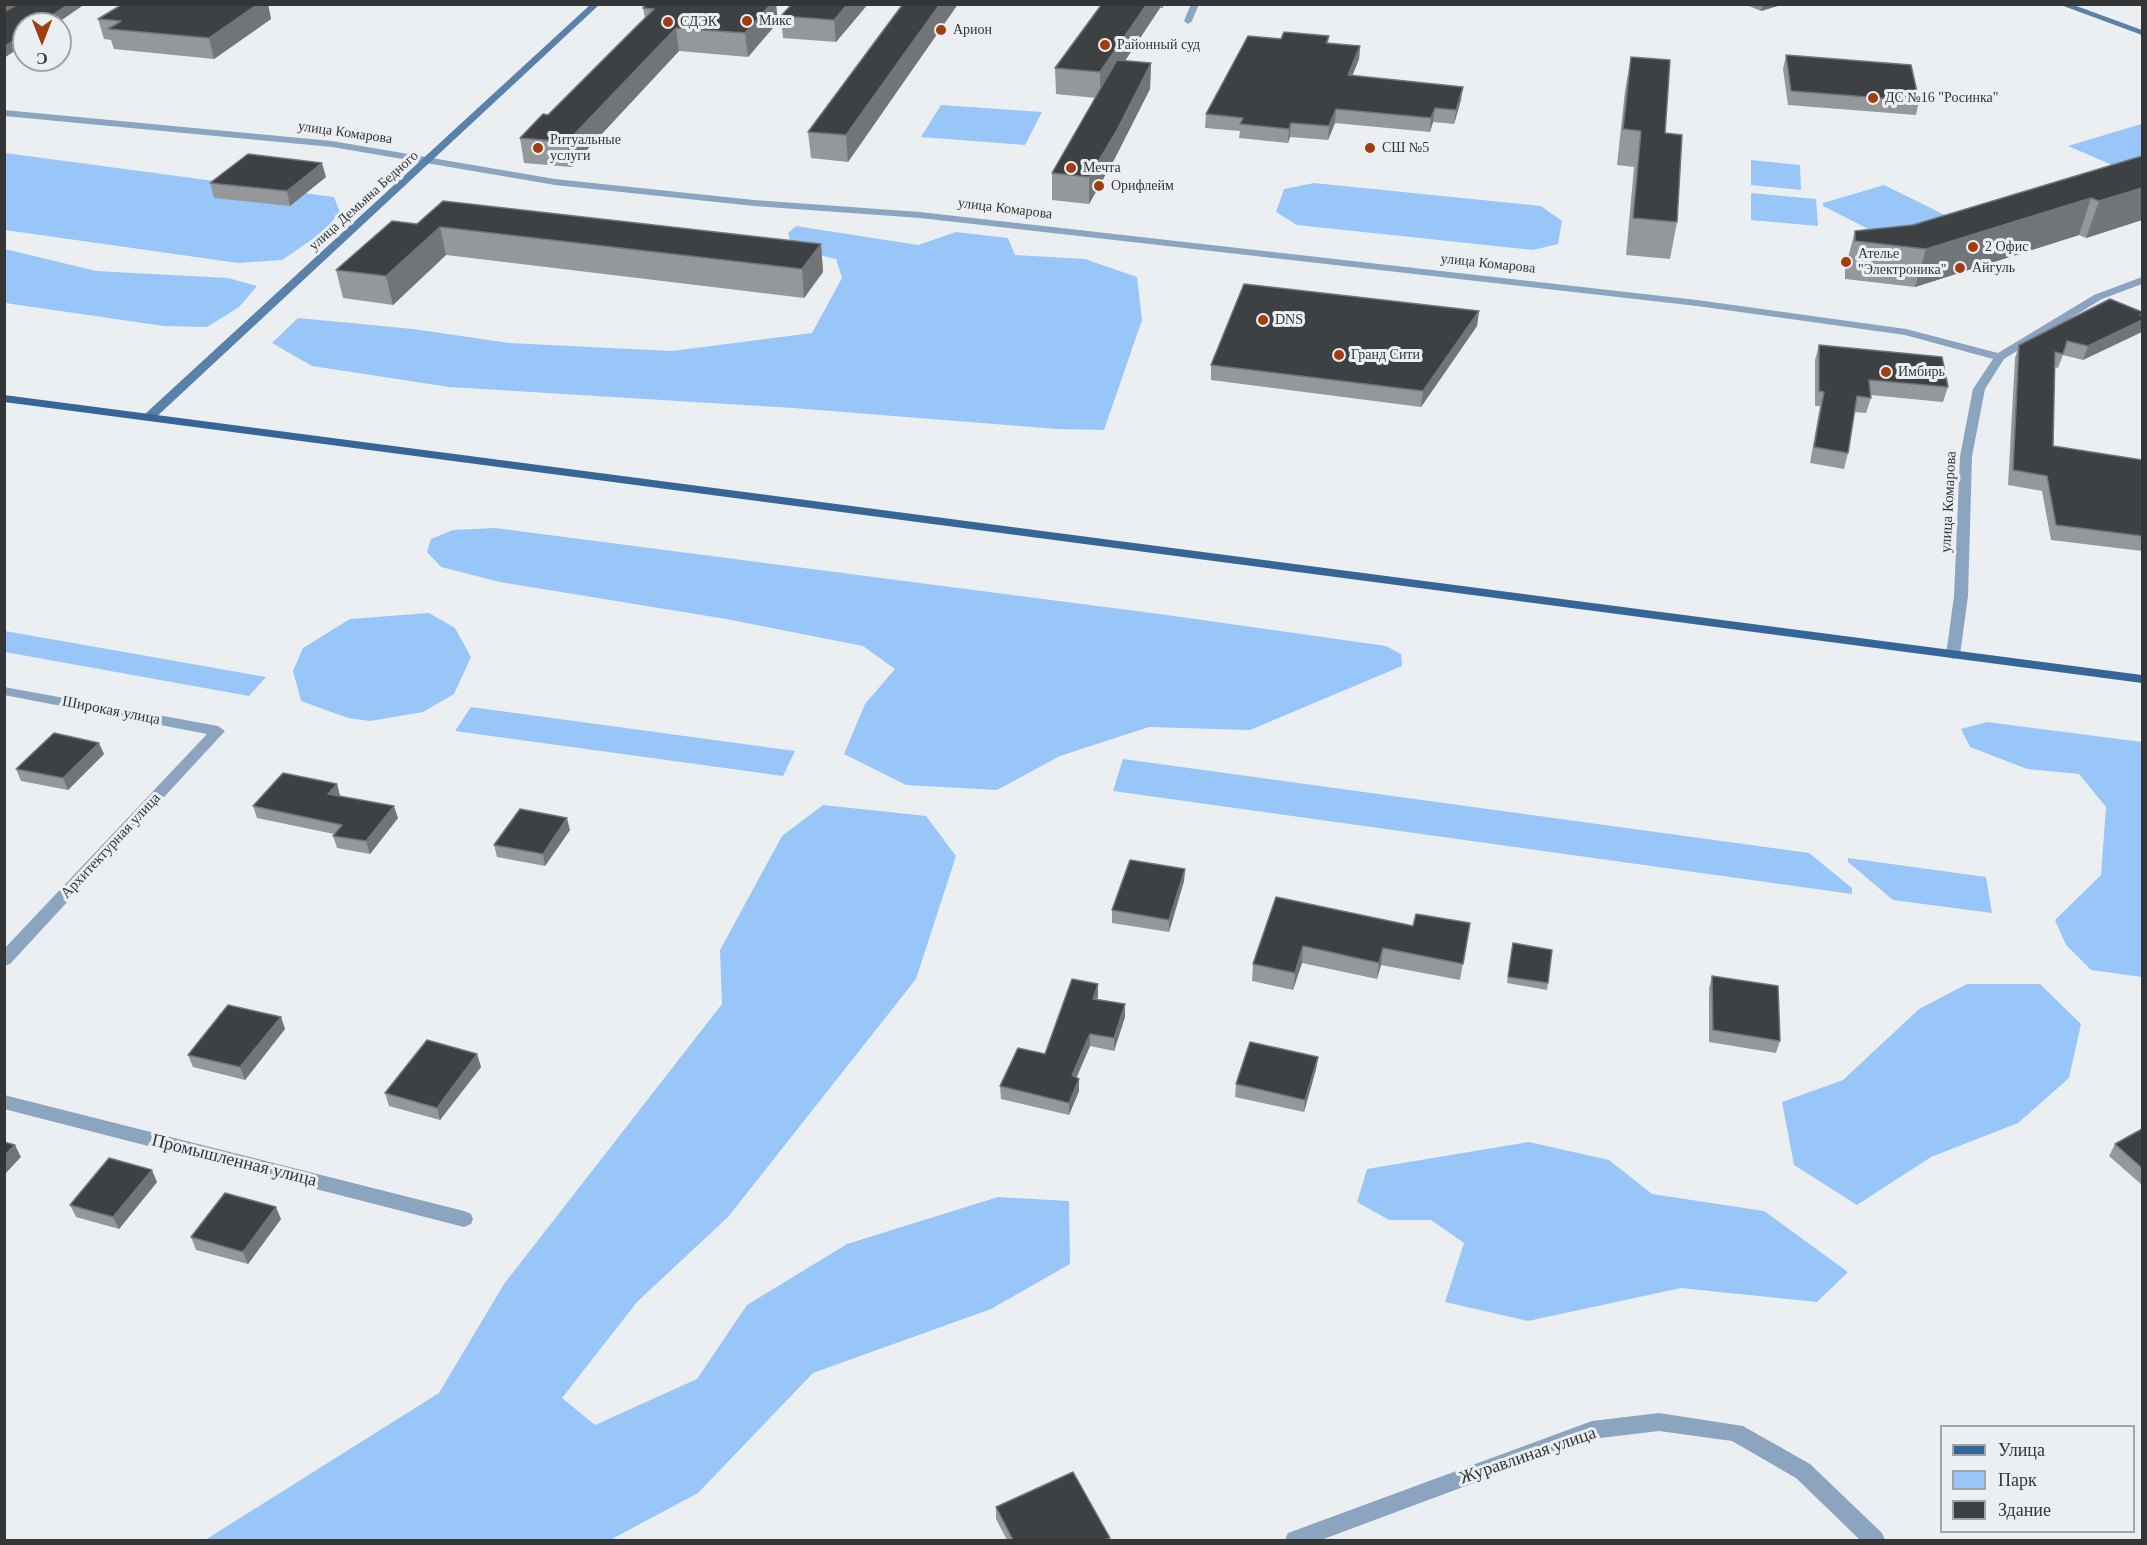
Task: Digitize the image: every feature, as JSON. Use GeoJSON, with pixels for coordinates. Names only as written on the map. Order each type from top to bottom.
{"type":"FeatureCollection","features":[{"type":"Feature","properties":{"kind":"main road"},"geometry":{"type":"LineString","coordinates":[[4,398],[2142,679]]}},
{"type":"Feature","properties":{"kind":"street","name":"улица Демьяна Бедного"},"geometry":{"type":"LineString","coordinates":[[149,417],[596,4]]}},
{"type":"Feature","properties":{"kind":"street"},"geometry":{"type":"LineString","coordinates":[[1188,21],[1195,4]]}},
{"type":"Feature","properties":{"kind":"street"},"geometry":{"type":"LineString","coordinates":[[2062,4],[2142,33]]}},
{"type":"Feature","properties":{"kind":"street","name":"улица Комарова"},"geometry":{"type":"LineString","coordinates":[[4,113],[332,144],[555,182],[754,203],[920,215],[1697,303],[1906,332],[2000,357]]}},
{"type":"Feature","properties":{"kind":"street","name":"улица Комарова"},"geometry":{"type":"LineString","coordinates":[[1953,655],[1961,596],[1966,456],[1979,389],[2000,357],[2098,297],[2142,280]]}},
{"type":"Feature","properties":{"kind":"street","name":"Широкая улица"},"geometry":{"type":"LineString","coordinates":[[4,691],[218,731]]}},
{"type":"Feature","properties":{"kind":"street","name":"Архитектурная улица"},"geometry":{"type":"LineString","coordinates":[[4,960],[218,731]]}},
{"type":"Feature","properties":{"kind":"street","name":"Промышленная улица"},"geometry":{"type":"LineString","coordinates":[[4,1102],[464,1219]]}},
{"type":"Feature","properties":{"kind":"street","name":"Журавлиная улица"},"geometry":{"type":"LineString","coordinates":[[1296,1540],[1592,1430],[1659,1422],[1736,1432],[1803,1471],[1874,1540]]}},
{"type":"Feature","properties":{"kind":"green space"},"geometry":{"type":"Polygon","coordinates":[[[941,105],[1042,112],[1025,145],[921,137],[941,105]]]}},
{"type":"Feature","properties":{"kind":"green space"},"geometry":{"type":"Polygon","coordinates":[[[2141,124],[2142,161],[2119,168],[2068,146],[2141,124]]]}},
{"type":"Feature","properties":{"kind":"green space"},"geometry":{"type":"Polygon","coordinates":[[[5,153],[334,197],[340,212],[323,232],[282,260],[238,263],[5,230],[5,153]]]}},
{"type":"Feature","properties":{"kind":"green space"},"geometry":{"type":"Polygon","coordinates":[[[1751,160],[1800,165],[1801,190],[1751,185],[1751,160]]]}},
{"type":"Feature","properties":{"kind":"green space"},"geometry":{"type":"Polygon","coordinates":[[[1314,183],[1541,206],[1562,221],[1558,244],[1533,250],[1297,225],[1276,212],[1284,189],[1314,183]]]}},
{"type":"Feature","properties":{"kind":"green space"},"geometry":{"type":"Polygon","coordinates":[[[1884,185],[1947,216],[1882,236],[1823,206],[1823,203],[1884,185]]]}},
{"type":"Feature","properties":{"kind":"green space"},"geometry":{"type":"Polygon","coordinates":[[[1751,193],[1816,199],[1818,226],[1751,220],[1751,193]]]}},
{"type":"Feature","properties":{"kind":"green space"},"geometry":{"type":"Polygon","coordinates":[[[796,226],[918,245],[956,232],[1008,238],[1015,255],[1085,259],[1137,277],[1142,320],[1104,430],[1057,429],[793,408],[449,387],[312,366],[272,343],[298,318],[413,329],[509,343],[672,351],[812,333],[842,278],[836,259],[793,249],[788,233],[796,226]]]}},
{"type":"Feature","properties":{"kind":"green space"},"geometry":{"type":"Polygon","coordinates":[[[5,249],[96,271],[228,278],[257,286],[239,307],[207,327],[164,326],[5,303],[5,249]]]}},
{"type":"Feature","properties":{"kind":"green space"},"geometry":{"type":"Polygon","coordinates":[[[495,528],[1167,615],[1386,646],[1401,654],[1402,666],[1250,730],[1149,727],[1060,756],[997,790],[906,785],[844,754],[865,704],[895,669],[863,646],[726,619],[500,582],[441,567],[427,552],[431,539],[453,530],[495,528]]]}},
{"type":"Feature","properties":{"kind":"green space"},"geometry":{"type":"Polygon","coordinates":[[[429,613],[455,628],[471,657],[454,694],[423,712],[370,721],[348,718],[301,701],[293,671],[303,648],[350,619],[429,613]]]}},
{"type":"Feature","properties":{"kind":"green space"},"geometry":{"type":"Polygon","coordinates":[[[4,631],[266,677],[249,696],[5,652],[4,631]]]}},
{"type":"Feature","properties":{"kind":"green space"},"geometry":{"type":"Polygon","coordinates":[[[471,707],[795,751],[783,776],[455,731],[471,707]]]}},
{"type":"Feature","properties":{"kind":"green space"},"geometry":{"type":"Polygon","coordinates":[[[1987,722],[2142,742],[2142,977],[2091,970],[2066,945],[2055,920],[2101,875],[2106,807],[2079,774],[2027,769],[1970,747],[1961,729],[1987,722]]]}},
{"type":"Feature","properties":{"kind":"green space"},"geometry":{"type":"Polygon","coordinates":[[[1123,759],[1809,853],[1852,888],[1852,894],[1113,791],[1123,759]]]}},
{"type":"Feature","properties":{"kind":"green space"},"geometry":{"type":"Polygon","coordinates":[[[823,805],[926,816],[956,856],[916,979],[728,1217],[637,1302],[562,1398],[595,1425],[697,1379],[747,1305],[847,1244],[998,1197],[1069,1201],[1070,1264],[991,1309],[813,1373],[698,1493],[610,1540],[205,1540],[439,1393],[504,1284],[722,1004],[720,950],[782,836],[823,805]]]}},
{"type":"Feature","properties":{"kind":"green space"},"geometry":{"type":"Polygon","coordinates":[[[1848,858],[1986,877],[1992,913],[1893,900],[1848,862],[1848,858]]]}},
{"type":"Feature","properties":{"kind":"green space"},"geometry":{"type":"Polygon","coordinates":[[[1967,984],[2040,984],[2081,1024],[2069,1078],[2018,1123],[1931,1157],[1857,1205],[1794,1165],[1782,1102],[1843,1080],[1919,1009],[1967,984]]]}},
{"type":"Feature","properties":{"kind":"green space"},"geometry":{"type":"Polygon","coordinates":[[[1529,1142],[1609,1160],[1652,1194],[1764,1211],[1848,1272],[1817,1302],[1681,1288],[1528,1321],[1445,1302],[1464,1243],[1431,1220],[1389,1220],[1357,1202],[1367,1169],[1529,1142]]]}},
{"type":"Feature","properties":{"kind":"building"},"geometry":{"type":"Polygon","coordinates":[[[18,4],[69,4],[57,12],[12,12],[12,42],[4,47],[4,12],[18,4]]]}},
{"type":"Feature","properties":{"kind":"building"},"geometry":{"type":"Polygon","coordinates":[[[123,4],[258,4],[209,38],[108,29],[121,21],[98,19],[123,4]]]}},
{"type":"Feature","properties":{"kind":"building"},"geometry":{"type":"Polygon","coordinates":[[[646,4],[771,4],[745,33],[676,28],[567,142],[520,138],[543,114],[548,115],[654,9],[643,8],[646,4]]]}},
{"type":"Feature","properties":{"kind":"building"},"geometry":{"type":"Polygon","coordinates":[[[792,4],[848,4],[834,20],[781,16],[792,4]]]}},
{"type":"Feature","properties":{"kind":"building"},"geometry":{"type":"Polygon","coordinates":[[[903,4],[940,4],[846,135],[808,132],[903,4]]]}},
{"type":"Feature","properties":{"kind":"building"},"geometry":{"type":"Polygon","coordinates":[[[1102,4],[1147,4],[1100,72],[1055,68],[1102,4]]]}},
{"type":"Feature","properties":{"kind":"building"},"geometry":{"type":"Polygon","coordinates":[[[1284,32],[1329,36],[1326,43],[1360,46],[1348,75],[1463,87],[1456,110],[1435,108],[1431,118],[1336,109],[1329,126],[1291,123],[1289,129],[1240,124],[1243,118],[1206,114],[1248,36],[1281,39],[1284,32]]]}},
{"type":"Feature","properties":{"kind":"building"},"geometry":{"type":"Polygon","coordinates":[[[1786,55],[1911,65],[1919,101],[1791,91],[1786,55]]]}},
{"type":"Feature","properties":{"kind":"building"},"geometry":{"type":"Polygon","coordinates":[[[1631,57],[1670,60],[1665,133],[1682,135],[1677,222],[1633,218],[1641,131],[1623,129],[1631,57]]]}},
{"type":"Feature","properties":{"kind":"building"},"geometry":{"type":"Polygon","coordinates":[[[1117,60],[1151,63],[1116,132],[1089,177],[1052,173],[1117,60]]]}},
{"type":"Feature","properties":{"kind":"building"},"geometry":{"type":"Polygon","coordinates":[[[248,154],[322,163],[287,191],[210,183],[248,154]]]}},
{"type":"Feature","properties":{"kind":"building"},"geometry":{"type":"Polygon","coordinates":[[[2142,156],[2142,188],[2099,201],[2091,198],[1926,249],[1855,241],[1855,231],[1913,225],[2142,156]]]}},
{"type":"Feature","properties":{"kind":"building"},"geometry":{"type":"Polygon","coordinates":[[[443,201],[821,244],[802,269],[440,227],[386,276],[336,270],[392,221],[417,224],[443,201]]]}},
{"type":"Feature","properties":{"kind":"building","name":"Гранд Сити"},"geometry":{"type":"Polygon","coordinates":[[[1244,284],[1479,311],[1423,391],[1211,365],[1244,284]]]}},
{"type":"Feature","properties":{"kind":"building"},"geometry":{"type":"Polygon","coordinates":[[[2110,299],[2142,312],[2140,315],[2142,320],[2088,346],[2067,341],[2063,354],[2055,352],[2053,446],[2142,460],[2142,536],[2056,525],[2047,476],[2013,470],[2019,345],[2110,299]]]}},
{"type":"Feature","properties":{"kind":"building"},"geometry":{"type":"Polygon","coordinates":[[[1819,345],[1942,357],[1948,387],[1869,380],[1871,398],[1857,396],[1848,453],[1814,447],[1824,392],[1819,391],[1819,345]]]}},
{"type":"Feature","properties":{"kind":"building"},"geometry":{"type":"Polygon","coordinates":[[[54,733],[99,743],[63,778],[16,769],[54,733]]]}},
{"type":"Feature","properties":{"kind":"building"},"geometry":{"type":"Polygon","coordinates":[[[283,773],[337,784],[328,794],[394,806],[366,841],[333,836],[342,825],[253,806],[283,773]]]}},
{"type":"Feature","properties":{"kind":"building"},"geometry":{"type":"Polygon","coordinates":[[[520,809],[567,818],[543,854],[494,845],[520,809]]]}},
{"type":"Feature","properties":{"kind":"building"},"geometry":{"type":"Polygon","coordinates":[[[1130,860],[1185,869],[1169,920],[1112,910],[1130,860]]]}},
{"type":"Feature","properties":{"kind":"building"},"geometry":{"type":"Polygon","coordinates":[[[1276,897],[1413,926],[1416,914],[1470,923],[1463,964],[1383,948],[1379,963],[1303,946],[1295,973],[1253,964],[1276,897]]]}},
{"type":"Feature","properties":{"kind":"building"},"geometry":{"type":"Polygon","coordinates":[[[1513,943],[1552,950],[1548,983],[1508,977],[1513,943]]]}},
{"type":"Feature","properties":{"kind":"building"},"geometry":{"type":"Polygon","coordinates":[[[1712,976],[1778,986],[1780,1041],[1713,1030],[1712,976]]]}},
{"type":"Feature","properties":{"kind":"building"},"geometry":{"type":"Polygon","coordinates":[[[1072,979],[1098,984],[1093,999],[1125,1004],[1114,1038],[1090,1034],[1072,1075],[1079,1079],[1069,1103],[1000,1086],[1018,1048],[1045,1054],[1072,979]]]}},
{"type":"Feature","properties":{"kind":"building"},"geometry":{"type":"Polygon","coordinates":[[[228,1005],[281,1017],[240,1067],[188,1055],[228,1005]]]}},
{"type":"Feature","properties":{"kind":"building"},"geometry":{"type":"Polygon","coordinates":[[[427,1040],[477,1054],[437,1108],[385,1093],[427,1040]]]}},
{"type":"Feature","properties":{"kind":"building"},"geometry":{"type":"Polygon","coordinates":[[[1250,1042],[1318,1057],[1305,1100],[1236,1084],[1250,1042]]]}},
{"type":"Feature","properties":{"kind":"building"},"geometry":{"type":"Polygon","coordinates":[[[2142,1129],[2142,1168],[2115,1144],[2142,1129]]]}},
{"type":"Feature","properties":{"kind":"building"},"geometry":{"type":"Polygon","coordinates":[[[4,1142],[15,1145],[4,1156],[4,1142]]]}},
{"type":"Feature","properties":{"kind":"building"},"geometry":{"type":"Polygon","coordinates":[[[109,1158],[152,1170],[113,1217],[70,1205],[109,1158]]]}},
{"type":"Feature","properties":{"kind":"building"},"geometry":{"type":"Polygon","coordinates":[[[225,1193],[276,1207],[243,1252],[191,1237],[225,1193]]]}},
{"type":"Feature","properties":{"kind":"building"},"geometry":{"type":"Polygon","coordinates":[[[1073,1472],[1110,1538],[1105,1540],[1013,1540],[996,1507],[1073,1472]]]}},
{"type":"Feature","properties":{"kind":"place","name":"Микс"},"geometry":{"type":"Point","coordinates":[747,21]}},
{"type":"Feature","properties":{"kind":"place","name":"СДЭК"},"geometry":{"type":"Point","coordinates":[668,22]}},
{"type":"Feature","properties":{"kind":"place","name":"Арион"},"geometry":{"type":"Point","coordinates":[941,30]}},
{"type":"Feature","properties":{"kind":"place","name":"Районный суд"},"geometry":{"type":"Point","coordinates":[1105,45]}},
{"type":"Feature","properties":{"kind":"place","name":"ДС №16 \"Росинка\""},"geometry":{"type":"Point","coordinates":[1873,98]}},
{"type":"Feature","properties":{"kind":"place","name":"Ритуальные услуги"},"geometry":{"type":"Point","coordinates":[538,148]}},
{"type":"Feature","properties":{"kind":"place","name":"СШ №5"},"geometry":{"type":"Point","coordinates":[1370,148]}},
{"type":"Feature","properties":{"kind":"place","name":"Мечта"},"geometry":{"type":"Point","coordinates":[1071,168]}},
{"type":"Feature","properties":{"kind":"place","name":"Орифлейм"},"geometry":{"type":"Point","coordinates":[1099,186]}},
{"type":"Feature","properties":{"kind":"place","name":"2 Офис"},"geometry":{"type":"Point","coordinates":[1973,247]}},
{"type":"Feature","properties":{"kind":"place","name":"Ателье \"Электроника\""},"geometry":{"type":"Point","coordinates":[1846,262]}},
{"type":"Feature","properties":{"kind":"place","name":"Айгуль"},"geometry":{"type":"Point","coordinates":[1960,268]}},
{"type":"Feature","properties":{"kind":"place","name":"DNS"},"geometry":{"type":"Point","coordinates":[1263,320]}},
{"type":"Feature","properties":{"kind":"place","name":"Гранд Сити"},"geometry":{"type":"Point","coordinates":[1339,355]}},
{"type":"Feature","properties":{"kind":"place","name":"Имбирь"},"geometry":{"type":"Point","coordinates":[1886,372]}}]}
